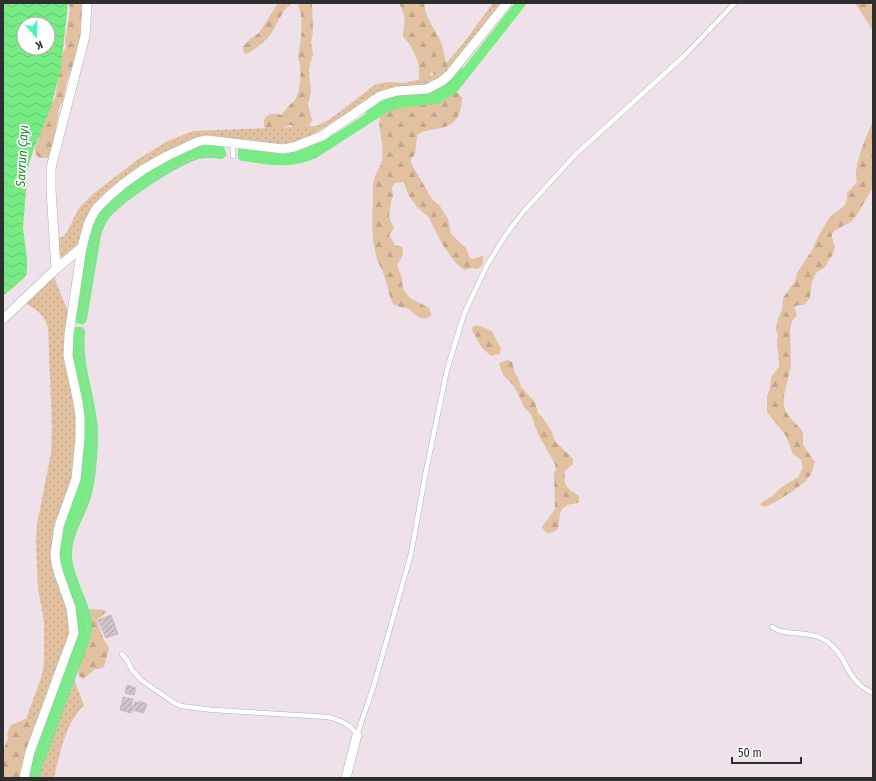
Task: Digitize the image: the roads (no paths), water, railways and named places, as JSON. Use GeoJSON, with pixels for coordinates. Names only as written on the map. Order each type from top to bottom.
{"type":"FeatureCollection","features":[{"type":"Feature","properties":{"kind":"street"},"geometry":{"type":"LineString","coordinates":[[56,269],[51,168],[85,36],[87,3]]}},
{"type":"Feature","properties":{"kind":"street"},"geometry":{"type":"LineString","coordinates":[[24,778],[30,752],[74,633],[71,608],[59,574],[55,554],[59,526],[76,479],[80,438],[80,417],[68,356],[68,346],[72,307],[82,247],[90,218],[96,209],[123,184],[167,156],[197,142],[205,140],[283,149],[294,148],[322,136],[380,96],[397,91],[423,89],[434,86],[448,75],[507,3]]}},
{"type":"Feature","properties":{"kind":"street"},"geometry":{"type":"LineString","coordinates":[[3,319],[56,269],[82,247]]}},
{"type":"Feature","properties":{"kind":"street"},"geometry":{"type":"LineString","coordinates":[[346,778],[357,735]]}},
{"type":"Feature","properties":{"kind":"lane"},"geometry":{"type":"LineString","coordinates":[[357,735],[374,685],[411,554],[426,471],[449,365],[464,314],[487,265],[505,236],[524,211],[575,155],[684,56],[735,3]]}},
{"type":"Feature","properties":{"kind":"lane"},"geometry":{"type":"LineString","coordinates":[[233,143],[233,156]]}},
{"type":"Feature","properties":{"kind":"lane"},"geometry":{"type":"LineString","coordinates":[[772,627],[780,631],[806,633],[829,642],[840,654],[849,672],[859,685],[873,693]]}},
{"type":"Feature","properties":{"kind":"lane"},"geometry":{"type":"LineString","coordinates":[[122,654],[132,670],[141,680],[181,706],[213,710],[328,718],[344,722],[353,729],[357,735]]}},
{"type":"Feature","properties":{"kind":"water","name":"Savrun Çayı"},"geometry":{"type":"Polygon","coordinates":[[[3,3],[68,3],[61,68],[52,103],[28,167],[23,228],[27,259],[27,274],[3,296],[3,3]]]}},
{"type":"Feature","properties":{"kind":"waterway"},"geometry":{"type":"LineString","coordinates":[[330,135],[309,148],[296,152],[281,153],[246,150],[243,151],[243,156],[270,160],[286,160],[304,157],[313,154],[386,107],[403,102],[437,99],[453,89],[521,3]]}},
{"type":"Feature","properties":{"kind":"waterway"},"geometry":{"type":"LineString","coordinates":[[368,109],[394,97],[435,90],[445,84],[458,70]]}},
{"type":"Feature","properties":{"kind":"waterway"},"geometry":{"type":"LineString","coordinates":[[206,146],[216,147],[220,150],[221,154],[202,153],[177,163],[137,188],[107,213],[100,224],[96,235],[82,319],[77,318],[88,244],[92,229],[102,208],[146,175],[186,152],[206,146]]}},
{"type":"Feature","properties":{"kind":"waterway"},"geometry":{"type":"LineString","coordinates":[[29,778],[32,764],[82,629],[81,618],[62,566],[61,558],[64,537],[84,484],[88,447],[86,419],[73,358],[72,337],[76,332],[80,332],[79,346],[93,429],[93,450],[88,491],[71,534],[67,549],[67,557],[68,566],[85,613],[87,630],[34,778]]}}]}
